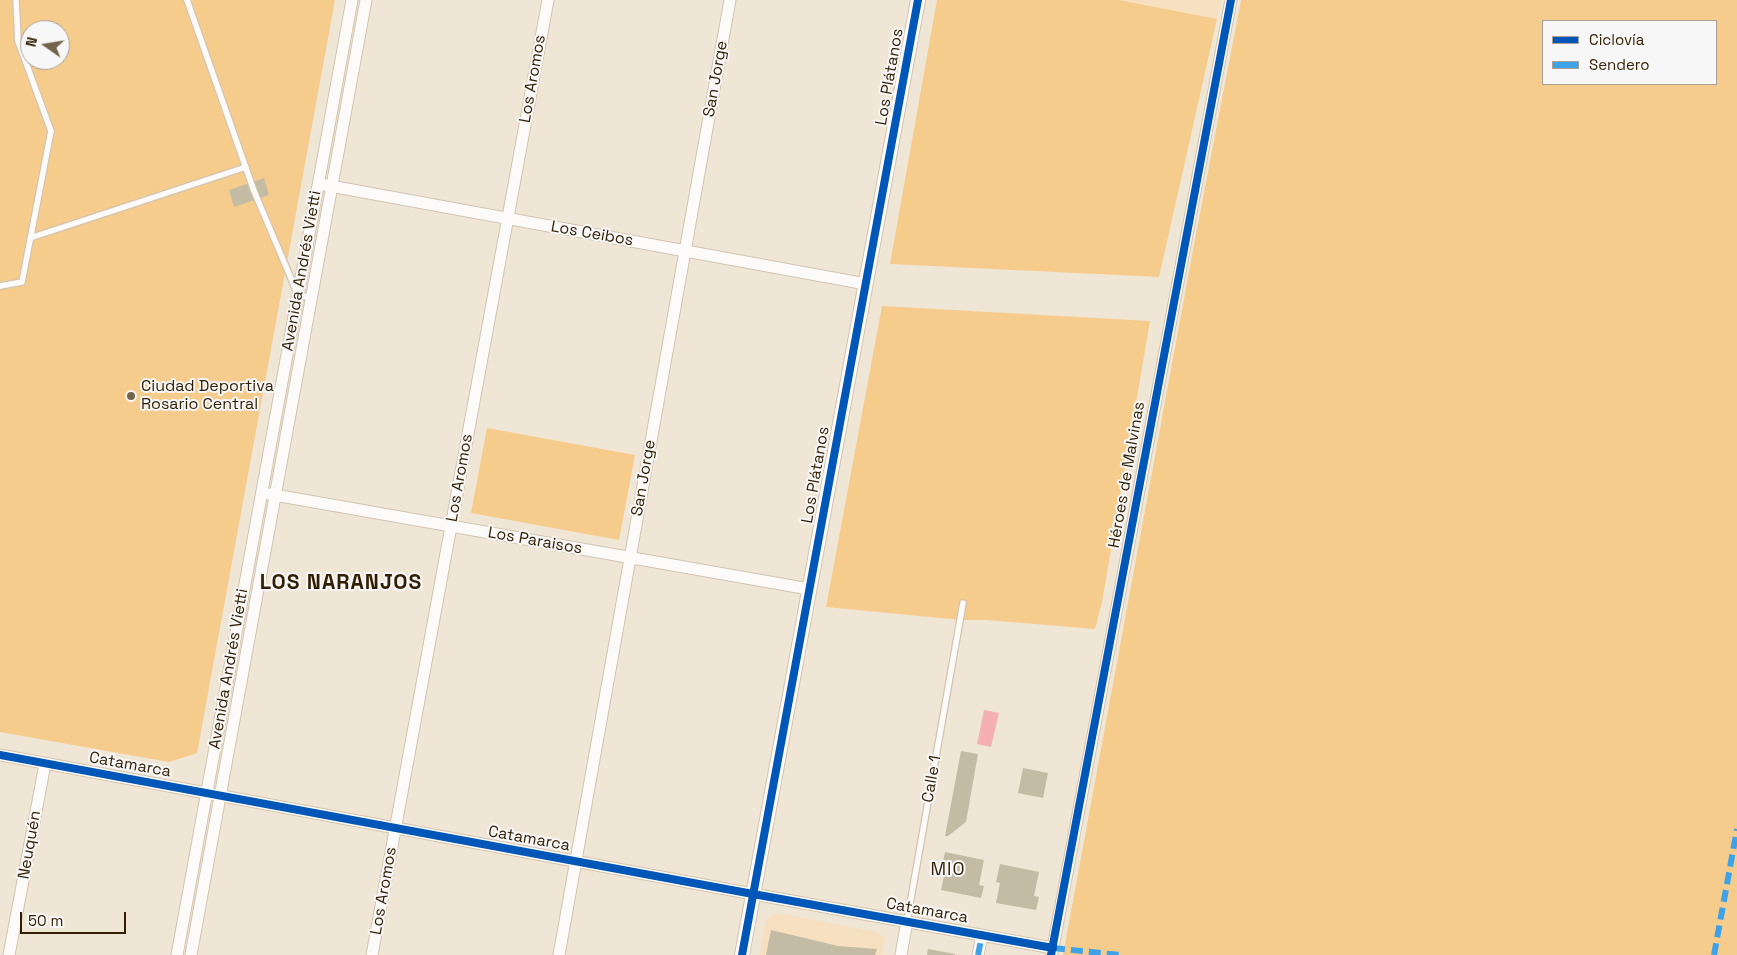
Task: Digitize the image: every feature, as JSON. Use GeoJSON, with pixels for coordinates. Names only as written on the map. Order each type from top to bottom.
{"type":"FeatureCollection","features":[{"type":"Feature","properties":{"kind":"street","name":"Avenida Andrés Vietti"},"geometry":{"type":"LineString","coordinates":[[177,955],[352,0]]}},
{"type":"Feature","properties":{"kind":"street","name":"Avenida Andrés Vietti"},"geometry":{"type":"LineString","coordinates":[[191,955],[366,0]]}},
{"type":"Feature","properties":{"kind":"street","name":"Los Aromos"},"geometry":{"type":"LineString","coordinates":[[372,955],[548,0]]}},
{"type":"Feature","properties":{"kind":"street","name":"San Jorge"},"geometry":{"type":"LineString","coordinates":[[559,955],[730,0]]}},
{"type":"Feature","properties":{"kind":"street","name":"Los Plátanos"},"geometry":{"type":"LineString","coordinates":[[742,955],[918,0]]}},
{"type":"Feature","properties":{"kind":"street","name":"Héroes de Malvinas"},"geometry":{"type":"LineString","coordinates":[[1052,951],[1231,0]]}},
{"type":"Feature","properties":{"kind":"street","name":"Los Ceibos"},"geometry":{"type":"LineString","coordinates":[[318,184],[866,284]]}},
{"type":"Feature","properties":{"kind":"street","name":"Los Paraisos"},"geometry":{"type":"LineString","coordinates":[[262,493],[809,589]]}},
{"type":"Feature","properties":{"kind":"street","name":"Catamarca"},"geometry":{"type":"LineString","coordinates":[[0,755],[907,921],[1052,951]]}},
{"type":"Feature","properties":{"kind":"street","name":"Neuquén"},"geometry":{"type":"LineString","coordinates":[[9,955],[45,764]]}},
{"type":"Feature","properties":{"kind":"street","name":"Calle 1"},"geometry":{"type":"LineString","coordinates":[[901,955],[907,921]]}},
{"type":"Feature","properties":{"kind":"street"},"geometry":{"type":"LineString","coordinates":[[978,955],[982,935]]}},
{"type":"Feature","properties":{"kind":"lane"},"geometry":{"type":"LineString","coordinates":[[0,286],[22,282],[51,131],[18,41],[16,0]]}},
{"type":"Feature","properties":{"kind":"lane"},"geometry":{"type":"LineString","coordinates":[[187,0],[246,167],[298,295],[312,298]]}},
{"type":"Feature","properties":{"kind":"lane"},"geometry":{"type":"LineString","coordinates":[[30,238],[246,167]]}},
{"type":"Feature","properties":{"kind":"lane","name":"Calle 1"},"geometry":{"type":"LineString","coordinates":[[907,921],[963,603]]}},
{"type":"Feature","properties":{"kind":"shaded area","name":"Ciudad Deportiva Rosario Central"},"geometry":{"type":"Polygon","coordinates":[[[0,0],[335,0],[197,753],[169,762],[0,732],[0,0]]]}},
{"type":"Feature","properties":{"kind":"shaded area"},"geometry":{"type":"Polygon","coordinates":[[[937,0],[1119,0],[1217,19],[1159,277],[890,264],[937,0]]]}},
{"type":"Feature","properties":{"kind":"shaded area"},"geometry":{"type":"Polygon","coordinates":[[[1119,0],[1221,0],[1217,19],[1119,0]]]}},
{"type":"Feature","properties":{"kind":"shaded area"},"geometry":{"type":"Polygon","coordinates":[[[1241,0],[1737,0],[1737,955],[1063,955],[1241,0]]]}},
{"type":"Feature","properties":{"kind":"shaded area"},"geometry":{"type":"Polygon","coordinates":[[[882,306],[1150,321],[1102,602],[1095,629],[986,620],[961,620],[826,607],[882,306]]]}},
{"type":"Feature","properties":{"kind":"shaded area"},"geometry":{"type":"Polygon","coordinates":[[[487,428],[635,455],[619,540],[471,513],[487,428]]]}},
{"type":"Feature","properties":{"kind":"shaded area"},"geometry":{"type":"Polygon","coordinates":[[[984,710],[999,713],[991,747],[977,744],[984,710]]]}},
{"type":"Feature","properties":{"kind":"shaded area"},"geometry":{"type":"Polygon","coordinates":[[[777,913],[877,932],[885,939],[882,955],[760,955],[765,922],[770,916],[777,913]]]}},
{"type":"Feature","properties":{"kind":"building"},"geometry":{"type":"Polygon","coordinates":[[[264,178],[269,195],[234,207],[229,190],[264,178]]]}},
{"type":"Feature","properties":{"kind":"building"},"geometry":{"type":"Polygon","coordinates":[[[961,751],[978,754],[966,822],[948,836],[945,836],[961,751]]]}},
{"type":"Feature","properties":{"kind":"building"},"geometry":{"type":"Polygon","coordinates":[[[1023,768],[1048,773],[1043,798],[1018,793],[1023,768]]]}},
{"type":"Feature","properties":{"kind":"building"},"geometry":{"type":"Polygon","coordinates":[[[945,852],[984,860],[979,885],[984,886],[981,898],[941,890],[945,871],[941,870],[945,852]]]}},
{"type":"Feature","properties":{"kind":"building"},"geometry":{"type":"Polygon","coordinates":[[[1000,864],[1039,872],[1034,896],[1039,897],[1036,910],[996,903],[1000,883],[996,882],[1000,864]]]}},
{"type":"Feature","properties":{"kind":"building"},"geometry":{"type":"Polygon","coordinates":[[[771,930],[838,946],[877,949],[875,955],[766,955],[771,930]]]}},
{"type":"Feature","properties":{"kind":"building"},"geometry":{"type":"Polygon","coordinates":[[[928,949],[955,954],[955,955],[927,955],[928,949]]]}},
{"type":"Feature","properties":{"kind":"marked path"},"geometry":{"type":"LineString","coordinates":[[1714,955],[1737,829]]}},
{"type":"Feature","properties":{"kind":"marked path"},"geometry":{"type":"LineString","coordinates":[[978,955],[982,935]]}},
{"type":"Feature","properties":{"kind":"marked path"},"geometry":{"type":"LineString","coordinates":[[1053,948],[1120,955]]}},
{"type":"Feature","properties":{"kind":"cycle path"},"geometry":{"type":"LineString","coordinates":[[742,955],[918,0]]}},
{"type":"Feature","properties":{"kind":"cycle path"},"geometry":{"type":"LineString","coordinates":[[1051,955],[1231,0]]}},
{"type":"Feature","properties":{"kind":"cycle path"},"geometry":{"type":"LineString","coordinates":[[0,755],[1053,948]]}},
{"type":"Feature","properties":{"kind":"place","name":"Ciudad Deportiva Rosario Central"},"geometry":{"type":"Point","coordinates":[131,396]}},
{"type":"Feature","properties":{"kind":"district","name":"LOS NARANJOS"},"geometry":{"type":"Point","coordinates":[341,583]}},
{"type":"Feature","properties":{"kind":"district","name":"MIO"},"geometry":{"type":"Point","coordinates":[948,870]}}]}
